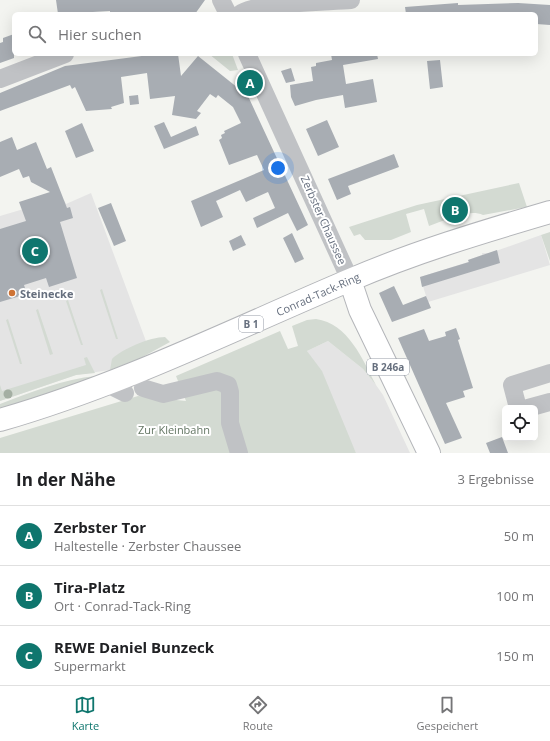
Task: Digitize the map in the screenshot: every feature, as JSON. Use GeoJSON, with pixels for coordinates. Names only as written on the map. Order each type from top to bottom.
{"type":"FeatureCollection","features":[{"type":"Feature","properties":{"kind":"main road","name":"Conrad-Tack-Ring"},"geometry":{"type":"LineString","coordinates":[[0,420],[116,388],[186,352],[350,280],[432,248],[550,212]]}},
{"type":"Feature","properties":{"kind":"main road","name":"Zerbster Chaussee"},"geometry":{"type":"LineString","coordinates":[[350,280],[364,318],[429,453]]}},
{"type":"Feature","properties":{"kind":"street"},"geometry":{"type":"LineString","coordinates":[[221,0],[227,12]]}},
{"type":"Feature","properties":{"kind":"street"},"geometry":{"type":"LineString","coordinates":[[242,12],[246,9],[262,6],[352,0]]}},
{"type":"Feature","properties":{"kind":"street"},"geometry":{"type":"LineString","coordinates":[[0,79],[60,56]]}},
{"type":"Feature","properties":{"kind":"street","name":"Zerbster Chaussee"},"geometry":{"type":"LineString","coordinates":[[248,56],[350,280]]}},
{"type":"Feature","properties":{"kind":"street"},"geometry":{"type":"LineString","coordinates":[[517,405],[512,385],[550,374]]}},
{"type":"Feature","properties":{"kind":"street"},"geometry":{"type":"LineString","coordinates":[[143,388],[163,394],[217,381],[228,385],[230,392],[230,423],[239,453]]}},
{"type":"Feature","properties":{"kind":"street"},"geometry":{"type":"LineString","coordinates":[[538,405],[550,402]]}},
{"type":"Feature","properties":{"kind":"shaded area"},"geometry":{"type":"Polygon","coordinates":[[[91,193],[150,352],[137,360],[110,370],[76,375],[0,401],[0,216],[44,203],[49,205],[64,200],[66,204],[91,193]]]}},
{"type":"Feature","properties":{"kind":"shaded area"},"geometry":{"type":"Polygon","coordinates":[[[541,235],[550,265],[428,302],[420,277],[468,262],[468,260],[482,255],[482,253],[490,253],[541,235]]]}},
{"type":"Feature","properties":{"kind":"shaded area"},"geometry":{"type":"Polygon","coordinates":[[[328,341],[363,369],[376,385],[383,395],[410,453],[356,453],[307,351],[328,341]]]}},
{"type":"Feature","properties":{"kind":"green space"},"geometry":{"type":"Polygon","coordinates":[[[211,56],[233,56],[238,70],[230,71],[211,56]]]}},
{"type":"Feature","properties":{"kind":"green space"},"geometry":{"type":"Polygon","coordinates":[[[519,183],[527,207],[483,215],[477,213],[463,214],[429,226],[424,209],[406,214],[411,232],[391,240],[365,240],[360,234],[354,236],[349,227],[417,205],[519,183]]]}},
{"type":"Feature","properties":{"kind":"green space"},"geometry":{"type":"Polygon","coordinates":[[[550,232],[550,261],[541,235],[550,232]]]}},
{"type":"Feature","properties":{"kind":"green space"},"geometry":{"type":"Polygon","coordinates":[[[102,289],[118,339],[116,339],[100,290],[102,289]]]}},
{"type":"Feature","properties":{"kind":"green space"},"geometry":{"type":"Polygon","coordinates":[[[68,300],[83,345],[81,345],[66,301],[68,300]]]}},
{"type":"Feature","properties":{"kind":"green space"},"geometry":{"type":"Polygon","coordinates":[[[38,309],[53,354],[50,355],[36,310],[38,309]]]}},
{"type":"Feature","properties":{"kind":"green space"},"geometry":{"type":"Polygon","coordinates":[[[8,319],[22,364],[20,364],[6,320],[8,319]]]}},
{"type":"Feature","properties":{"kind":"green space","name":"Zur Kleinbahn"},"geometry":{"type":"Polygon","coordinates":[[[316,319],[337,327],[346,335],[360,354],[376,385],[363,369],[328,341],[307,351],[322,371],[356,453],[0,453],[0,438],[138,396],[186,401],[176,376],[280,331],[288,349],[298,346],[292,326],[307,320],[316,319]]]}},
{"type":"Feature","properties":{"kind":"green space"},"geometry":{"type":"Polygon","coordinates":[[[165,337],[170,342],[137,360],[110,370],[112,359],[122,351],[144,341],[165,337]]]}},
{"type":"Feature","properties":{"kind":"green space"},"geometry":{"type":"Polygon","coordinates":[[[87,357],[95,373],[76,375],[0,401],[0,385],[2,391],[86,365],[84,358],[87,357]]]}},
{"type":"Feature","properties":{"kind":"green space"},"geometry":{"type":"Polygon","coordinates":[[[96,376],[0,410],[0,404],[36,391],[72,380],[96,376]]]}},
{"type":"Feature","properties":{"kind":"building"},"geometry":{"type":"Polygon","coordinates":[[[56,0],[205,0],[196,12],[58,12],[56,0]]]}},
{"type":"Feature","properties":{"kind":"building"},"geometry":{"type":"Polygon","coordinates":[[[458,3],[458,5],[518,3],[550,5],[550,25],[538,24],[538,12],[406,12],[405,7],[458,3]]]}},
{"type":"Feature","properties":{"kind":"building"},"geometry":{"type":"Polygon","coordinates":[[[12,35],[12,56],[14,56],[14,58],[0,63],[0,43],[3,42],[3,38],[12,35]]]}},
{"type":"Feature","properties":{"kind":"building"},"geometry":{"type":"Polygon","coordinates":[[[142,56],[178,56],[181,76],[198,56],[248,96],[308,225],[297,231],[288,213],[257,228],[253,218],[275,208],[268,192],[246,202],[240,190],[216,201],[223,217],[201,227],[191,201],[264,170],[257,155],[229,165],[219,140],[222,138],[221,135],[225,133],[224,131],[241,123],[233,107],[218,95],[216,98],[210,94],[197,111],[201,113],[196,119],[172,115],[175,96],[150,99],[147,73],[121,77],[124,103],[111,107],[112,109],[86,111],[75,87],[72,89],[70,85],[0,111],[0,93],[65,66],[142,56]]]}},
{"type":"Feature","properties":{"kind":"building"},"geometry":{"type":"Polygon","coordinates":[[[331,56],[377,56],[378,59],[343,65],[346,84],[373,79],[377,102],[345,108],[343,95],[295,106],[291,97],[290,85],[313,81],[311,67],[316,66],[316,63],[332,60],[331,56]]]}},
{"type":"Feature","properties":{"kind":"building"},"geometry":{"type":"Polygon","coordinates":[[[440,60],[443,87],[430,89],[427,61],[440,60]]]}},
{"type":"Feature","properties":{"kind":"building"},"geometry":{"type":"Polygon","coordinates":[[[291,68],[295,81],[286,83],[281,71],[291,68]]]}},
{"type":"Feature","properties":{"kind":"building"},"geometry":{"type":"Polygon","coordinates":[[[138,95],[139,104],[130,105],[129,96],[138,95]]]}},
{"type":"Feature","properties":{"kind":"building"},"geometry":{"type":"Polygon","coordinates":[[[327,120],[339,147],[318,156],[306,129],[327,120]]]}},
{"type":"Feature","properties":{"kind":"building"},"geometry":{"type":"Polygon","coordinates":[[[164,122],[171,137],[196,126],[199,135],[164,149],[154,126],[164,122]]]}},
{"type":"Feature","properties":{"kind":"building"},"geometry":{"type":"Polygon","coordinates":[[[82,123],[94,151],[76,158],[65,131],[82,123]]]}},
{"type":"Feature","properties":{"kind":"building"},"geometry":{"type":"Polygon","coordinates":[[[12,137],[17,150],[36,142],[47,169],[51,167],[67,208],[70,207],[73,218],[60,222],[77,278],[49,287],[46,278],[24,285],[27,294],[0,302],[0,229],[26,221],[19,202],[50,192],[31,182],[29,176],[23,178],[19,169],[0,177],[0,142],[12,137]]]}},
{"type":"Feature","properties":{"kind":"building"},"geometry":{"type":"Polygon","coordinates":[[[394,154],[399,167],[348,186],[351,194],[337,200],[328,179],[394,154]]]}},
{"type":"Feature","properties":{"kind":"building"},"geometry":{"type":"Polygon","coordinates":[[[111,203],[126,241],[114,246],[98,208],[111,203]]]}},
{"type":"Feature","properties":{"kind":"building"},"geometry":{"type":"Polygon","coordinates":[[[292,233],[304,259],[295,263],[283,238],[292,233]]]}},
{"type":"Feature","properties":{"kind":"building"},"geometry":{"type":"Polygon","coordinates":[[[241,235],[246,245],[233,251],[229,241],[241,235]]]}},
{"type":"Feature","properties":{"kind":"building"},"geometry":{"type":"Polygon","coordinates":[[[497,250],[500,263],[422,287],[420,277],[469,262],[468,260],[497,250]]]}},
{"type":"Feature","properties":{"kind":"building"},"geometry":{"type":"Polygon","coordinates":[[[394,286],[403,305],[426,296],[431,308],[392,322],[379,293],[394,286]]]}},
{"type":"Feature","properties":{"kind":"building"},"geometry":{"type":"Polygon","coordinates":[[[456,328],[460,339],[458,340],[473,388],[463,391],[465,397],[446,403],[462,438],[445,444],[398,338],[424,329],[429,341],[446,336],[445,332],[456,328]]]}},
{"type":"Feature","properties":{"kind":"building"},"geometry":{"type":"Polygon","coordinates":[[[502,437],[502,441],[504,441],[508,453],[490,453],[486,443],[502,437]]]}},
{"type":"Feature","properties":{"kind":"place","name":"Zerbster Tor"},"geometry":{"type":"Point","coordinates":[250,83]}},
{"type":"Feature","properties":{"kind":"place","name":"Tira-Platz"},"geometry":{"type":"Point","coordinates":[455,210]}},
{"type":"Feature","properties":{"kind":"place","name":"REWE Daniel Bunzeck"},"geometry":{"type":"Point","coordinates":[35,251]}},
{"type":"Feature","properties":{"kind":"place","name":"Steinecke"},"geometry":{"type":"Point","coordinates":[12,293]}}]}
